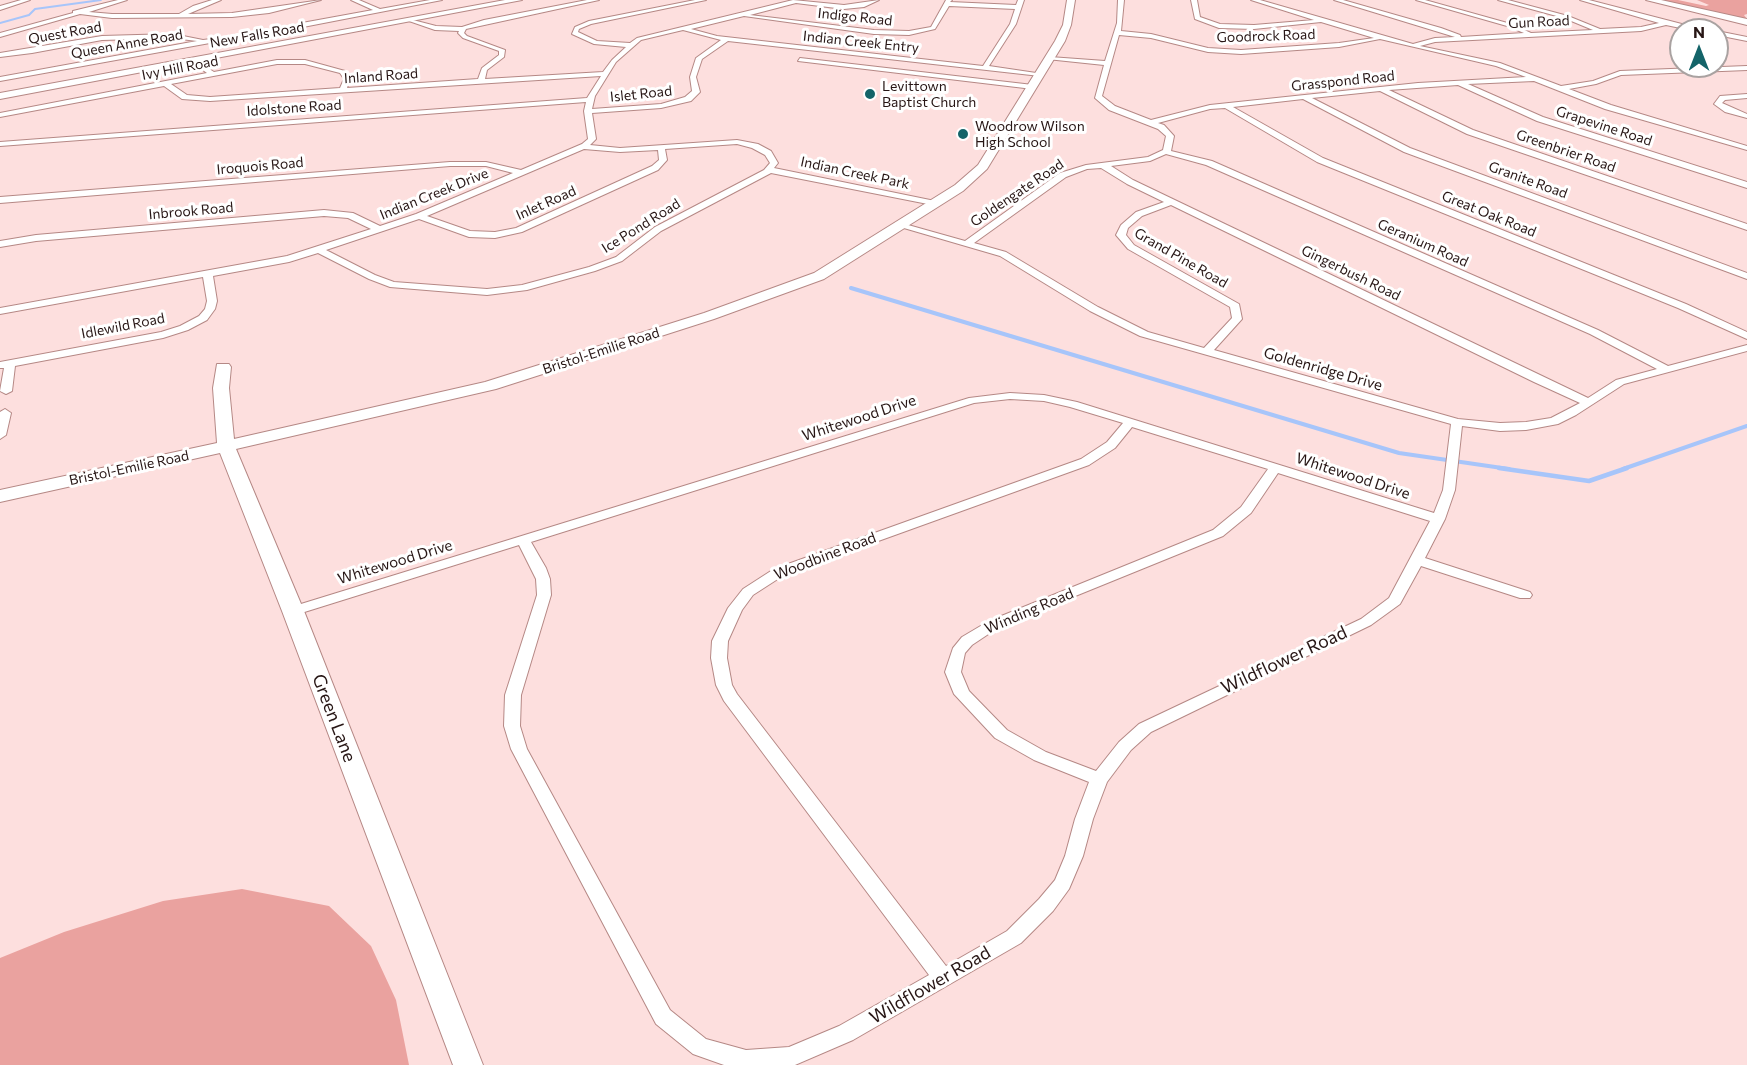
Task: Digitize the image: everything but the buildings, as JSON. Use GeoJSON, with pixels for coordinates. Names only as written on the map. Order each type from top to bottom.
{"type":"FeatureCollection","features":[{"type":"Feature","properties":{"kind":"street"},"geometry":{"type":"LineString","coordinates":[[0,8],[27,0]]}},
{"type":"Feature","properties":{"kind":"street"},"geometry":{"type":"LineString","coordinates":[[0,35],[124,0]]}},
{"type":"Feature","properties":{"kind":"street"},"geometry":{"type":"LineString","coordinates":[[180,16],[195,7],[218,0]]}},
{"type":"Feature","properties":{"kind":"street"},"geometry":{"type":"LineString","coordinates":[[75,12],[112,16],[180,16],[257,12],[318,0]]}},
{"type":"Feature","properties":{"kind":"street"},"geometry":{"type":"LineString","coordinates":[[354,0],[379,11]]}},
{"type":"Feature","properties":{"kind":"street","name":"Queen Anne Road"},"geometry":{"type":"LineString","coordinates":[[0,79],[251,34],[282,32],[298,26],[439,0]]}},
{"type":"Feature","properties":{"kind":"street","name":"New Falls Road"},"geometry":{"type":"LineString","coordinates":[[0,96],[518,0]]}},
{"type":"Feature","properties":{"kind":"street"},"geometry":{"type":"LineString","coordinates":[[411,20],[435,28],[463,28],[596,0]]}},
{"type":"Feature","properties":{"kind":"street"},"geometry":{"type":"LineString","coordinates":[[630,45],[596,43],[574,33],[579,26],[589,23],[703,0]]}},
{"type":"Feature","properties":{"kind":"street"},"geometry":{"type":"LineString","coordinates":[[583,147],[592,139],[588,111],[590,100],[604,74],[630,45],[651,35],[797,1],[844,7],[862,6],[876,0]]}},
{"type":"Feature","properties":{"kind":"street","name":"Bristol-Emilie Road"},"geometry":{"type":"LineString","coordinates":[[0,496],[490,386],[709,316],[819,276],[935,204],[959,188],[983,167],[1050,58],[1067,25],[1071,0]]}},
{"type":"Feature","properties":{"kind":"street"},"geometry":{"type":"LineString","coordinates":[[1121,0],[1118,33],[1098,90],[1100,99],[1112,108],[1153,122],[1167,131],[1170,136],[1167,152]]}},
{"type":"Feature","properties":{"kind":"street"},"geometry":{"type":"LineString","coordinates":[[1194,0],[1197,18],[1220,26],[1254,27],[1322,21]]}},
{"type":"Feature","properties":{"kind":"street"},"geometry":{"type":"LineString","coordinates":[[1254,0],[1381,38],[1498,64],[1608,107],[1747,148]]}},
{"type":"Feature","properties":{"kind":"street"},"geometry":{"type":"LineString","coordinates":[[1337,0],[1439,29],[1462,38]]}},
{"type":"Feature","properties":{"kind":"street"},"geometry":{"type":"LineString","coordinates":[[1419,0],[1509,25],[1533,35]]}},
{"type":"Feature","properties":{"kind":"street"},"geometry":{"type":"LineString","coordinates":[[1501,0],[1566,17],[1602,31]]}},
{"type":"Feature","properties":{"kind":"street"},"geometry":{"type":"LineString","coordinates":[[1589,0],[1669,24]]}},
{"type":"Feature","properties":{"kind":"street"},"geometry":{"type":"LineString","coordinates":[[1650,0],[1747,22]]}},
{"type":"Feature","properties":{"kind":"street"},"geometry":{"type":"LineString","coordinates":[[948,2],[1020,4],[1013,24],[985,68]]}},
{"type":"Feature","properties":{"kind":"street","name":"Indigo Road"},"geometry":{"type":"LineString","coordinates":[[742,15],[767,21],[902,34],[933,28],[948,2]]}},
{"type":"Feature","properties":{"kind":"street","name":"Gun Road"},"geometry":{"type":"LineString","coordinates":[[1413,46],[1428,40],[1647,28],[1666,23]]}},
{"type":"Feature","properties":{"kind":"street"},"geometry":{"type":"LineString","coordinates":[[463,28],[460,33],[465,37],[502,50],[502,56],[484,69],[481,81]]}},
{"type":"Feature","properties":{"kind":"street","name":"Indian Creek Entry"},"geometry":{"type":"LineString","coordinates":[[681,28],[698,34],[727,39],[985,68],[1036,81]]}},
{"type":"Feature","properties":{"kind":"street"},"geometry":{"type":"LineString","coordinates":[[282,32],[280,35],[284,43]]}},
{"type":"Feature","properties":{"kind":"street","name":"Goodrock Road"},"geometry":{"type":"LineString","coordinates":[[1118,33],[1151,36],[1208,50],[1241,52],[1346,44],[1381,38]]}},
{"type":"Feature","properties":{"kind":"street"},"geometry":{"type":"LineString","coordinates":[[1729,35],[1747,39]]}},
{"type":"Feature","properties":{"kind":"street","name":"Quest Road"},"geometry":{"type":"LineString","coordinates":[[0,55],[114,37],[181,36],[205,42]]}},
{"type":"Feature","properties":{"kind":"street","name":"Islet Road"},"geometry":{"type":"LineString","coordinates":[[588,111],[662,106],[688,99],[696,92],[693,77],[699,58],[727,39]]}},
{"type":"Feature","properties":{"kind":"street"},"geometry":{"type":"LineString","coordinates":[[1050,58],[1108,63]]}},
{"type":"Feature","properties":{"kind":"street"},"geometry":{"type":"LineString","coordinates":[[192,60],[213,74]]}},
{"type":"Feature","properties":{"kind":"street"},"geometry":{"type":"LineString","coordinates":[[800,60],[1036,81]]}},
{"type":"Feature","properties":{"kind":"street","name":"Ivy Hill Road"},"geometry":{"type":"LineString","coordinates":[[0,115],[270,63],[305,62],[345,73],[347,79],[343,90]]}},
{"type":"Feature","properties":{"kind":"street"},"geometry":{"type":"LineString","coordinates":[[1562,88],[1594,83],[1620,73],[1747,68]]}},
{"type":"Feature","properties":{"kind":"street","name":"Inland Road"},"geometry":{"type":"LineString","coordinates":[[165,83],[185,97],[202,99],[604,74]]}},
{"type":"Feature","properties":{"kind":"street","name":"Grasspond Road"},"geometry":{"type":"LineString","coordinates":[[1153,122],[1195,110],[1304,97],[1457,82],[1538,78]]}},
{"type":"Feature","properties":{"kind":"street","name":"Grapevine Road"},"geometry":{"type":"LineString","coordinates":[[1457,82],[1540,119],[1747,185]]}},
{"type":"Feature","properties":{"kind":"street","name":"Greenbrier Road"},"geometry":{"type":"LineString","coordinates":[[1381,89],[1470,132],[1747,227]]}},
{"type":"Feature","properties":{"kind":"street"},"geometry":{"type":"LineString","coordinates":[[1747,96],[1723,98],[1718,104],[1747,116]]}},
{"type":"Feature","properties":{"kind":"street","name":"Granite Road"},"geometry":{"type":"LineString","coordinates":[[1304,97],[1407,150],[1747,276]]}},
{"type":"Feature","properties":{"kind":"street","name":"Idolstone Road"},"geometry":{"type":"LineString","coordinates":[[0,144],[590,100]]}},
{"type":"Feature","properties":{"kind":"street","name":"Great Oak Road"},"geometry":{"type":"LineString","coordinates":[[1227,106],[1320,160],[1682,306],[1747,336]]}},
{"type":"Feature","properties":{"kind":"street"},"geometry":{"type":"LineString","coordinates":[[583,147],[608,150],[725,142],[745,143],[772,157],[774,165],[770,170]]}},
{"type":"Feature","properties":{"kind":"street","name":"Inlet Road"},"geometry":{"type":"LineString","coordinates":[[419,216],[469,234],[495,235],[519,230],[655,168],[663,160],[661,146]]}},
{"type":"Feature","properties":{"kind":"street","name":"Indian Creek Drive"},"geometry":{"type":"LineString","coordinates":[[0,311],[271,263],[320,250],[419,216],[583,147]]}},
{"type":"Feature","properties":{"kind":"street","name":"Goldengate Road"},"geometry":{"type":"LineString","coordinates":[[968,243],[1060,177],[1081,168],[1150,159],[1167,152]]}},
{"type":"Feature","properties":{"kind":"street","name":"Geranium Road"},"geometry":{"type":"LineString","coordinates":[[1167,152],[1209,163],[1594,332],[1665,369]]}},
{"type":"Feature","properties":{"kind":"street","name":"Iroquois Road"},"geometry":{"type":"LineString","coordinates":[[0,200],[450,164],[486,164],[522,173]]}},
{"type":"Feature","properties":{"kind":"street","name":"Gingerbush Road"},"geometry":{"type":"LineString","coordinates":[[1103,165],[1171,202],[1588,402]]}},
{"type":"Feature","properties":{"kind":"street","name":"Indian Creek Park"},"geometry":{"type":"LineString","coordinates":[[770,170],[935,204]]}},
{"type":"Feature","properties":{"kind":"street","name":"Ice Pond Road"},"geometry":{"type":"LineString","coordinates":[[320,250],[372,277],[393,285],[487,292],[523,288],[611,263],[672,221],[770,170]]}},
{"type":"Feature","properties":{"kind":"street","name":"Grand Pine Road"},"geometry":{"type":"LineString","coordinates":[[1171,202],[1139,214],[1124,227],[1121,235],[1131,247],[1235,306],[1237,319],[1206,352]]}},
{"type":"Feature","properties":{"kind":"street","name":"Inbrook Road"},"geometry":{"type":"LineString","coordinates":[[0,244],[36,238],[324,213],[350,215],[381,230]]}},
{"type":"Feature","properties":{"kind":"street","name":"Goldenridge Drive"},"geometry":{"type":"LineString","coordinates":[[901,226],[968,243],[1016,261],[1094,309],[1132,329],[1457,422],[1491,426],[1537,425],[1554,421],[1620,382],[1747,348]]}},
{"type":"Feature","properties":{"kind":"street","name":"Idlewild Road"},"geometry":{"type":"LineString","coordinates":[[5,364],[162,335],[184,328],[203,318],[210,309],[212,301],[208,275]]}},
{"type":"Feature","properties":{"kind":"street"},"geometry":{"type":"LineString","coordinates":[[5,364],[6,391]]}},
{"type":"Feature","properties":{"kind":"street","name":"Green Lane"},"geometry":{"type":"LineString","coordinates":[[223,367],[221,388],[226,447],[293,611],[468,1065]]}},
{"type":"Feature","properties":{"kind":"street","name":"Whitewood Drive"},"geometry":{"type":"LineString","coordinates":[[293,611],[985,398],[1010,396],[1044,398],[1130,422],[1438,519]]}},
{"type":"Feature","properties":{"kind":"street","name":"Woodbine Road"},"geometry":{"type":"LineString","coordinates":[[943,978],[730,697],[724,685],[719,658],[723,632],[735,608],[748,592],[779,572],[1085,462],[1111,445],[1130,422]]}},
{"type":"Feature","properties":{"kind":"street","name":"Wildflower Road"},"geometry":{"type":"LineString","coordinates":[[523,540],[539,568],[543,579],[544,595],[513,695],[511,718],[519,749],[663,1017],[700,1047],[727,1056],[746,1059],[790,1057],[846,1033],[1014,937],[1052,898],[1062,884],[1074,856],[1084,819],[1099,779],[1125,746],[1145,728],[1380,614],[1401,593],[1438,519],[1449,490],[1457,422]]}},
{"type":"Feature","properties":{"kind":"street","name":"Winding Road"},"geometry":{"type":"LineString","coordinates":[[1099,779],[1040,756],[1001,734],[962,694],[953,672],[958,652],[967,641],[994,624],[1218,533],[1246,510],[1275,468]]}},
{"type":"Feature","properties":{"kind":"street"},"geometry":{"type":"LineString","coordinates":[[1418,560],[1525,595]]}},
{"type":"Feature","properties":{"kind":"shaded area"},"geometry":{"type":"Polygon","coordinates":[[[1655,0],[1678,0],[1706,6],[1709,5],[1697,0],[1747,0],[1747,14],[1744,15],[1747,19],[1655,0]]]}},
{"type":"Feature","properties":{"kind":"shaded area"},"geometry":{"type":"Polygon","coordinates":[[[242,889],[329,906],[371,946],[396,1000],[409,1065],[0,1065],[0,958],[64,932],[163,901],[242,889]]]}},
{"type":"Feature","properties":{"kind":"waterway"},"geometry":{"type":"LineString","coordinates":[[0,23],[29,15],[35,9],[101,0]]}},
{"type":"Feature","properties":{"kind":"waterway"},"geometry":{"type":"LineString","coordinates":[[851,288],[1399,453],[1509,469]]}},
{"type":"Feature","properties":{"kind":"waterway"},"geometry":{"type":"LineString","coordinates":[[1623,469],[1747,426]]}},
{"type":"Feature","properties":{"kind":"waterway"},"geometry":{"type":"LineString","coordinates":[[1499,468],[1589,481],[1627,468]]}},
{"type":"Feature","properties":{"kind":"place","name":"Levittown Baptist Church"},"geometry":{"type":"Point","coordinates":[870,94]}},
{"type":"Feature","properties":{"kind":"place","name":"Woodrow Wilson High School"},"geometry":{"type":"Point","coordinates":[963,134]}}]}
